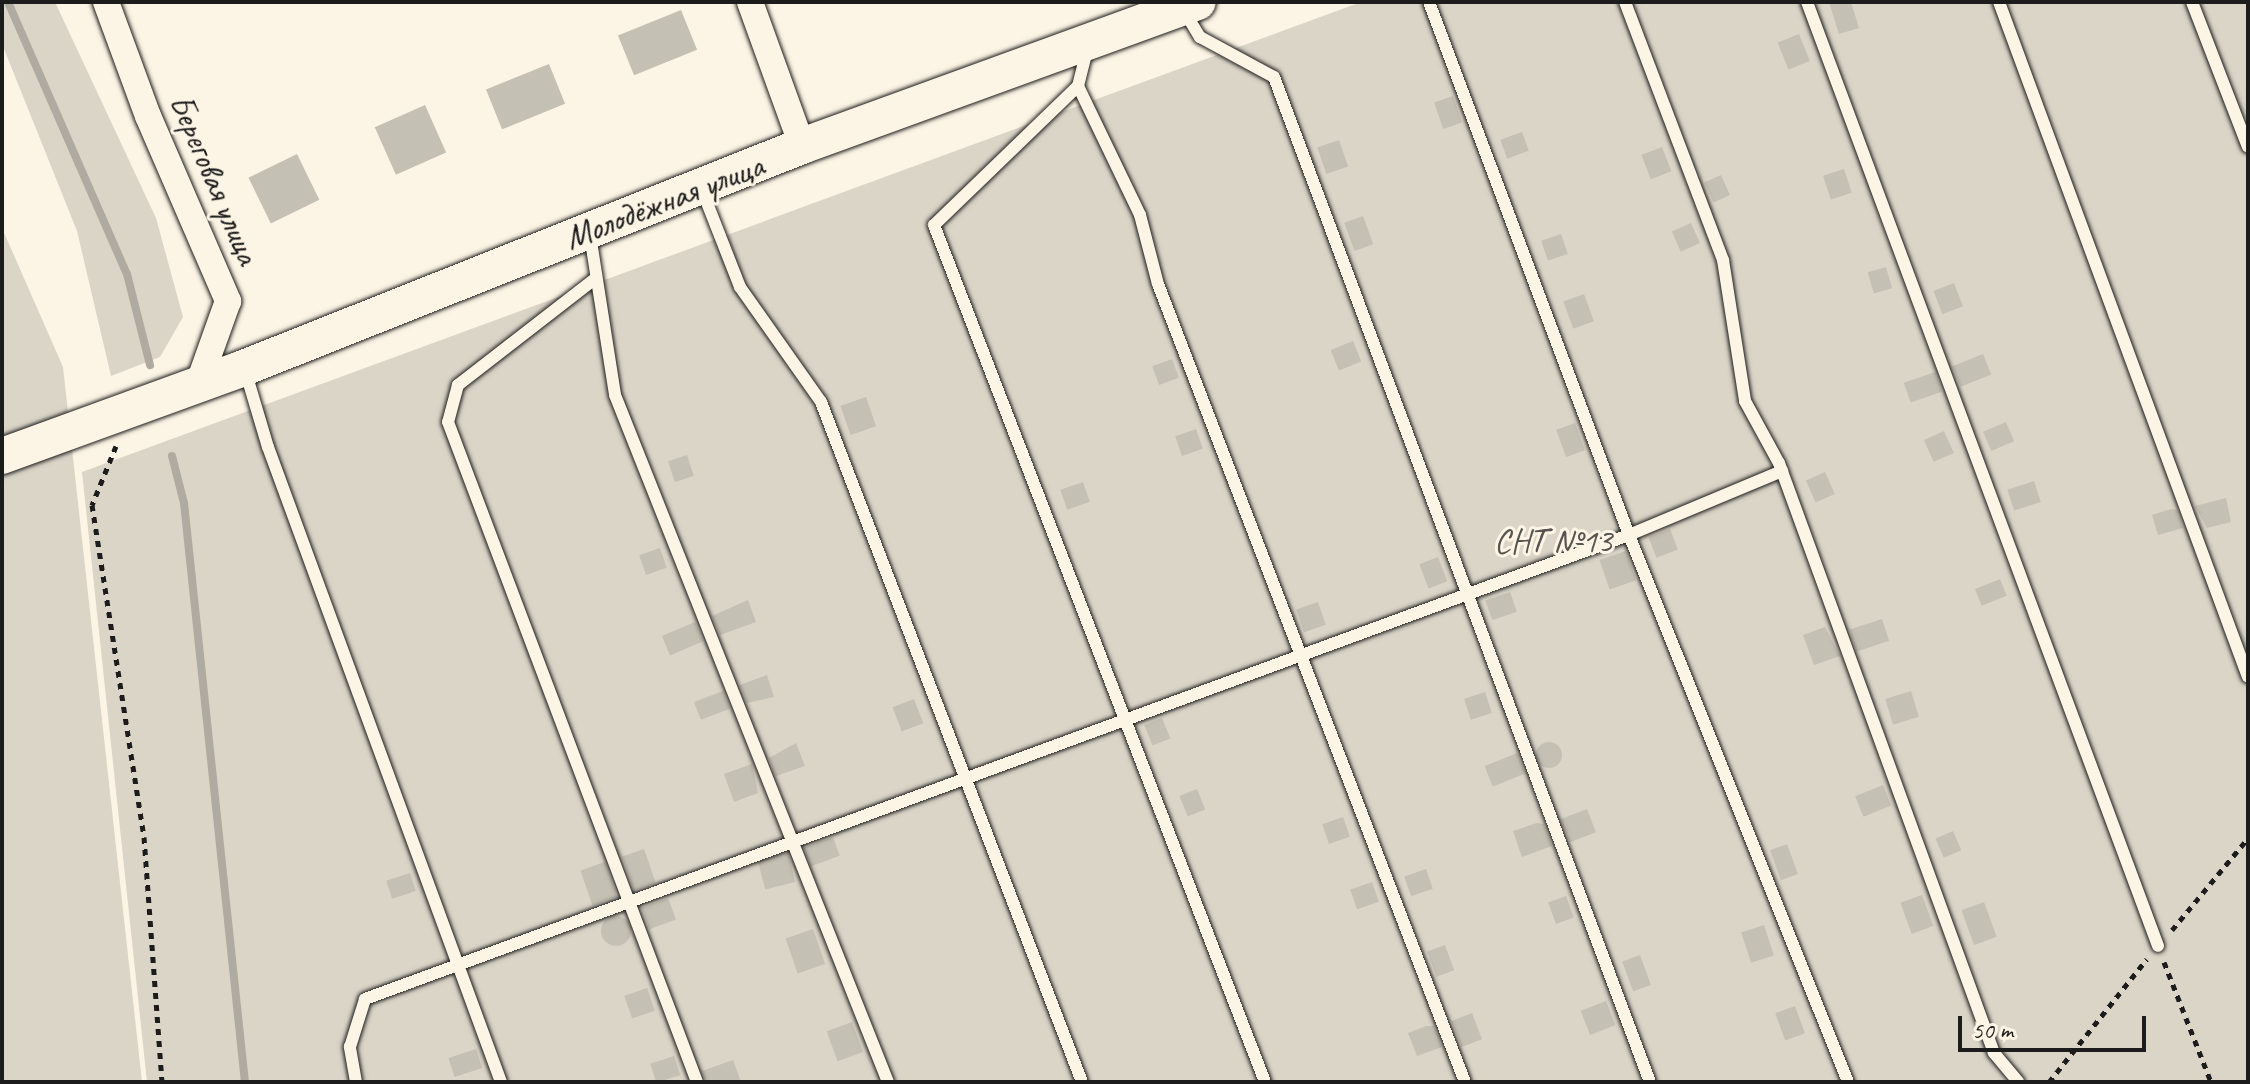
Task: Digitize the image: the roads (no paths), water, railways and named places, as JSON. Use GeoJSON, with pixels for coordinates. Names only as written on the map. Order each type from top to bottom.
{"type":"FeatureCollection","features":[{"type":"Feature","properties":{"kind":"street","name":"Береговая улица"},"geometry":{"type":"LineString","coordinates":[[106,2],[148,116],[228,301],[198,385]]}},
{"type":"Feature","properties":{"kind":"street"},"geometry":{"type":"LineString","coordinates":[[750,2],[802,146]]}},
{"type":"Feature","properties":{"kind":"street","name":"Молодёжная улица"},"geometry":{"type":"LineString","coordinates":[[2,456],[134,410],[802,146],[1190,5]]}},
{"type":"Feature","properties":{"kind":"lane"},"geometry":{"type":"LineString","coordinates":[[1429,2],[1629,535],[1848,1082]]}},
{"type":"Feature","properties":{"kind":"lane"},"geometry":{"type":"LineString","coordinates":[[1625,2],[1723,260],[1745,401],[1782,471],[1994,1053],[2018,1082]]}},
{"type":"Feature","properties":{"kind":"lane"},"geometry":{"type":"LineString","coordinates":[[1807,2],[2158,946]]}},
{"type":"Feature","properties":{"kind":"lane"},"geometry":{"type":"LineString","coordinates":[[1999,2],[2248,677]]}},
{"type":"Feature","properties":{"kind":"lane"},"geometry":{"type":"LineString","coordinates":[[2192,2],[2248,147]]}},
{"type":"Feature","properties":{"kind":"lane"},"geometry":{"type":"LineString","coordinates":[[1190,5],[1200,37],[1274,77],[1650,1082]]}},
{"type":"Feature","properties":{"kind":"lane"},"geometry":{"type":"LineString","coordinates":[[1089,42],[1078,86],[934,225],[1265,1082]]}},
{"type":"Feature","properties":{"kind":"lane"},"geometry":{"type":"LineString","coordinates":[[1078,86],[1140,215],[1158,284],[1465,1082]]}},
{"type":"Feature","properties":{"kind":"lane"},"geometry":{"type":"LineString","coordinates":[[701,186],[740,287],[821,402],[1082,1082]]}},
{"type":"Feature","properties":{"kind":"lane"},"geometry":{"type":"LineString","coordinates":[[589,230],[615,395],[888,1082]]}},
{"type":"Feature","properties":{"kind":"lane"},"geometry":{"type":"LineString","coordinates":[[596,278],[458,385],[448,422],[626,901],[697,1082]]}},
{"type":"Feature","properties":{"kind":"lane"},"geometry":{"type":"LineString","coordinates":[[244,367],[268,447],[501,1082]]}},
{"type":"Feature","properties":{"kind":"lane"},"geometry":{"type":"LineString","coordinates":[[356,1082],[350,1047],[365,999],[455,963],[1629,535],[1782,471]]}},
{"type":"Feature","properties":{"kind":"waterway"},"geometry":{"type":"LineString","coordinates":[[8,2],[127,274],[150,365]]}},
{"type":"Feature","properties":{"kind":"waterway"},"geometry":{"type":"LineString","coordinates":[[172,456],[184,503],[245,1082]]}},
{"type":"Feature","properties":{"kind":"park label","name":"СНТ №13"},"geometry":{"type":"Point","coordinates":[1553,541]}}]}
